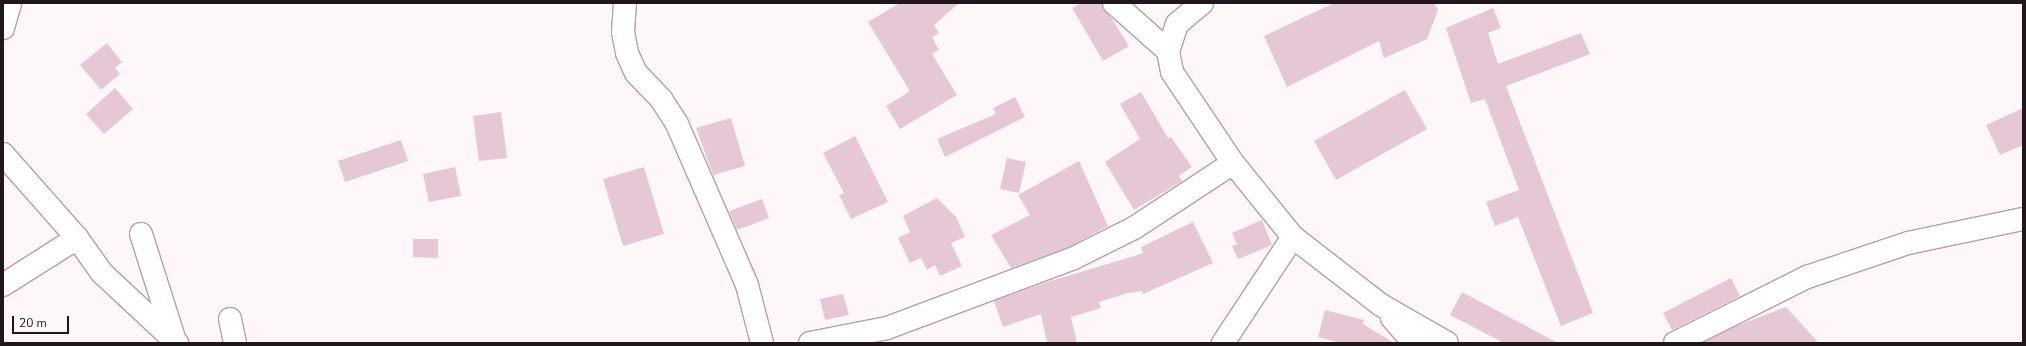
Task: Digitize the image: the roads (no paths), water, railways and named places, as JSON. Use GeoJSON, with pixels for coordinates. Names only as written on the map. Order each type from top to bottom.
{"type":"FeatureCollection","features":[{"type":"Feature","properties":{"kind":"street"},"geometry":{"type":"LineString","coordinates":[[3,28],[10,3]]}},
{"type":"Feature","properties":{"kind":"street"},"geometry":{"type":"LineString","coordinates":[[625,3],[623,32],[627,53],[636,73],[661,99],[677,124],[747,285],[762,343]]}},
{"type":"Feature","properties":{"kind":"street"},"geometry":{"type":"LineString","coordinates":[[1114,3],[1168,51]]}},
{"type":"Feature","properties":{"kind":"street"},"geometry":{"type":"LineString","coordinates":[[1202,3],[1177,24],[1168,51],[1172,72],[1180,87],[1233,163],[1293,237],[1381,305],[1447,343]]}},
{"type":"Feature","properties":{"kind":"street"},"geometry":{"type":"LineString","coordinates":[[3,154],[77,238],[102,273],[175,341]]}},
{"type":"Feature","properties":{"kind":"street"},"geometry":{"type":"LineString","coordinates":[[810,343],[887,328],[1072,259],[1134,228],[1233,163]]}},
{"type":"Feature","properties":{"kind":"street"},"geometry":{"type":"LineString","coordinates":[[1675,343],[1807,277],[1908,243],[2023,219]]}},
{"type":"Feature","properties":{"kind":"street"},"geometry":{"type":"LineString","coordinates":[[141,234],[175,341]]}},
{"type":"Feature","properties":{"kind":"street"},"geometry":{"type":"LineString","coordinates":[[1223,343],[1293,237]]}},
{"type":"Feature","properties":{"kind":"street"},"geometry":{"type":"LineString","coordinates":[[3,285],[77,238]]}},
{"type":"Feature","properties":{"kind":"street"},"geometry":{"type":"LineString","coordinates":[[1381,305],[1414,343]]}},
{"type":"Feature","properties":{"kind":"street"},"geometry":{"type":"LineString","coordinates":[[230,319],[235,343]]}}]}
